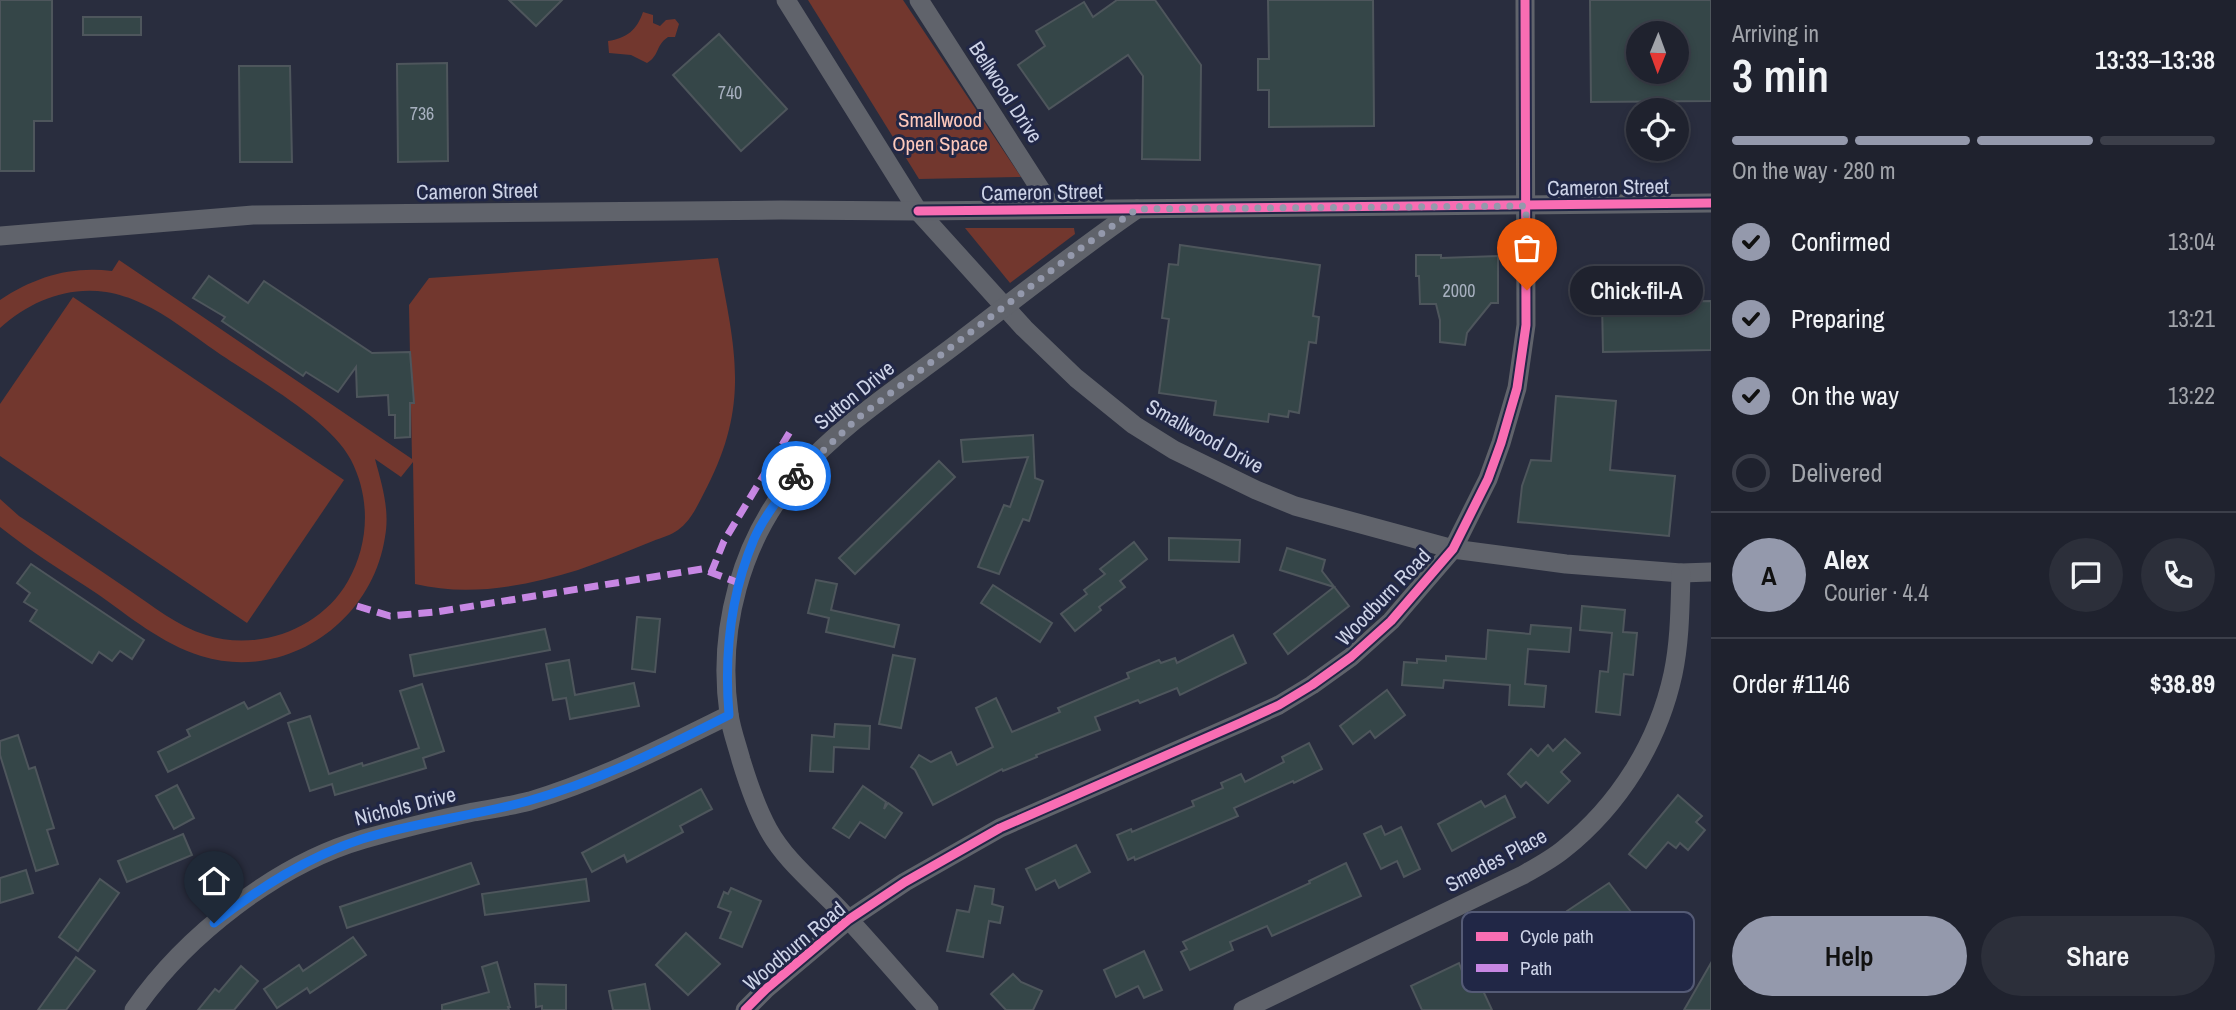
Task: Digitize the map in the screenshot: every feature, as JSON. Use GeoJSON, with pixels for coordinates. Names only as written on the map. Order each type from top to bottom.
{"type":"FeatureCollection","features":[{"type":"Feature","properties":{"kind":"street","name":"Smallwood Drive"},"geometry":{"type":"LineString","coordinates":[[786,0],[918,212],[1050,354],[1134,425],[1174,450],[1295,506],[1453,549],[1566,564],[1681,573],[1711,572]]}},
{"type":"Feature","properties":{"kind":"street","name":"Bellwood Drive"},"geometry":{"type":"LineString","coordinates":[[919,0],[1053,209]]}},
{"type":"Feature","properties":{"kind":"street","name":"Woodburn Road"},"geometry":{"type":"LineString","coordinates":[[746,1010],[766,989],[848,920],[905,882],[1000,828],[1240,723],[1279,705],[1312,685],[1351,657],[1391,621],[1453,549],[1488,479],[1502,443],[1517,388],[1526,325],[1525,0]]}},
{"type":"Feature","properties":{"kind":"street","name":"Cameron Street"},"geometry":{"type":"LineString","coordinates":[[0,236],[253,215],[781,210],[918,212],[1711,203]]}},
{"type":"Feature","properties":{"kind":"street","name":"Sutton Drive"},"geometry":{"type":"LineString","coordinates":[[929,1010],[784,854],[768,829],[745,774],[729,715],[728,632],[732,607],[754,538],[773,506],[796,476],[858,418],[1081,248],[1137,209]]}},
{"type":"Feature","properties":{"kind":"street","name":"Smedes Place"},"geometry":{"type":"LineString","coordinates":[[1243,1010],[1523,875],[1562,851],[1589,827],[1623,788],[1644,754],[1664,709],[1674,672],[1681,573]]}},
{"type":"Feature","properties":{"kind":"street","name":"Nichols Drive"},"geometry":{"type":"LineString","coordinates":[[134,1010],[154,981],[198,936],[246,899],[303,863],[361,840],[527,802],[581,785],[729,715]]}},
{"type":"Feature","properties":{"kind":"green space","name":"Smallwood Open Space"},"geometry":{"type":"Polygon","coordinates":[[[808,0],[903,0],[1021,177],[919,179],[808,0]]]}},
{"type":"Feature","properties":{"kind":"green space"},"geometry":{"type":"Polygon","coordinates":[[[643,12],[653,15],[653,23],[660,26],[666,20],[675,19],[679,24],[675,37],[664,40],[647,63],[631,55],[609,53],[608,41],[621,38],[630,32],[638,24],[643,12]]]}},
{"type":"Feature","properties":{"kind":"green space"},"geometry":{"type":"Polygon","coordinates":[[[965,228],[1074,228],[1075,234],[1010,283],[965,228]]]}},
{"type":"Feature","properties":{"kind":"green space"},"geometry":{"type":"Polygon","coordinates":[[[718,258],[735,373],[730,427],[721,456],[698,505],[683,526],[669,535],[597,563],[538,581],[497,588],[456,590],[415,584],[413,462],[401,477],[375,459],[387,517],[377,568],[363,596],[343,619],[320,638],[293,652],[263,660],[232,662],[201,656],[159,637],[0,527],[0,499],[19,516],[175,621],[195,631],[226,640],[267,638],[305,624],[322,612],[348,581],[355,567],[363,537],[365,521],[362,490],[351,460],[341,445],[291,401],[161,313],[120,295],[77,291],[36,304],[0,328],[0,300],[40,279],[82,270],[112,271],[119,260],[412,459],[409,305],[429,278],[718,258]]]}},
{"type":"Feature","properties":{"kind":"green space"},"geometry":{"type":"Polygon","coordinates":[[[73,297],[344,480],[247,623],[0,456],[0,404],[73,297]]]}},
{"type":"Feature","properties":{"kind":"building"},"geometry":{"type":"Polygon","coordinates":[[[0,0],[52,0],[52,121],[34,121],[34,171],[0,171],[0,0]]]}},
{"type":"Feature","properties":{"kind":"building"},"geometry":{"type":"Polygon","coordinates":[[[509,0],[562,0],[536,26],[509,0]]]}},
{"type":"Feature","properties":{"kind":"building"},"geometry":{"type":"Polygon","coordinates":[[[1117,0],[1155,0],[1201,65],[1200,160],[1142,159],[1143,76],[1128,55],[1049,109],[1018,65],[1045,46],[1036,31],[1084,2],[1093,17],[1117,0]]]}},
{"type":"Feature","properties":{"kind":"building"},"geometry":{"type":"Polygon","coordinates":[[[1268,0],[1373,0],[1374,126],[1269,127],[1269,90],[1258,90],[1258,59],[1269,59],[1268,0]]]}},
{"type":"Feature","properties":{"kind":"building"},"geometry":{"type":"Polygon","coordinates":[[[1590,0],[1711,0],[1711,101],[1689,101],[1689,98],[1626,98],[1626,102],[1591,102],[1590,0]]]}},
{"type":"Feature","properties":{"kind":"building"},"geometry":{"type":"Polygon","coordinates":[[[83,17],[141,17],[141,35],[83,35],[83,17]]]}},
{"type":"Feature","properties":{"kind":"building"},"geometry":{"type":"Polygon","coordinates":[[[719,34],[787,109],[741,151],[673,75],[719,34]]]}},
{"type":"Feature","properties":{"kind":"building"},"geometry":{"type":"Polygon","coordinates":[[[447,63],[448,161],[398,162],[397,64],[447,63]]]}},
{"type":"Feature","properties":{"kind":"building"},"geometry":{"type":"Polygon","coordinates":[[[239,66],[290,66],[292,162],[240,162],[239,66]]]}},
{"type":"Feature","properties":{"kind":"building"},"geometry":{"type":"Polygon","coordinates":[[[1180,245],[1320,265],[1313,316],[1319,317],[1316,343],[1309,342],[1299,413],[1289,411],[1288,417],[1269,414],[1268,422],[1214,415],[1216,401],[1159,393],[1169,319],[1162,318],[1169,264],[1178,265],[1180,245]]]}},
{"type":"Feature","properties":{"kind":"building"},"geometry":{"type":"Polygon","coordinates":[[[1416,255],[1441,255],[1441,258],[1498,256],[1498,303],[1491,303],[1474,324],[1467,333],[1465,345],[1440,342],[1440,320],[1436,304],[1420,304],[1416,255]]]}},
{"type":"Feature","properties":{"kind":"building"},"geometry":{"type":"Polygon","coordinates":[[[209,276],[248,303],[264,281],[372,353],[410,352],[414,403],[410,403],[410,437],[395,438],[395,415],[389,415],[388,395],[357,397],[356,367],[338,392],[306,372],[303,376],[222,321],[225,317],[193,298],[209,276]]]}},
{"type":"Feature","properties":{"kind":"building"},"geometry":{"type":"Polygon","coordinates":[[[1711,301],[1711,350],[1603,352],[1602,303],[1711,301]]]}},
{"type":"Feature","properties":{"kind":"building"},"geometry":{"type":"Polygon","coordinates":[[[1556,396],[1616,401],[1610,470],[1675,476],[1669,536],[1518,522],[1522,486],[1531,460],[1551,461],[1556,396]]]}},
{"type":"Feature","properties":{"kind":"building"},"geometry":{"type":"Polygon","coordinates":[[[1033,435],[1035,478],[1043,481],[1029,521],[1023,519],[999,574],[978,567],[1004,505],[1010,507],[1028,457],[963,462],[961,440],[1033,435]]]}},
{"type":"Feature","properties":{"kind":"building"},"geometry":{"type":"Polygon","coordinates":[[[939,461],[955,477],[855,574],[839,558],[939,461]]]}},
{"type":"Feature","properties":{"kind":"building"},"geometry":{"type":"Polygon","coordinates":[[[1169,538],[1240,540],[1239,562],[1169,560],[1169,538]]]}},
{"type":"Feature","properties":{"kind":"building"},"geometry":{"type":"Polygon","coordinates":[[[1134,542],[1147,559],[1120,581],[1125,587],[1099,607],[1101,610],[1075,631],[1061,614],[1087,594],[1084,590],[1105,574],[1100,569],[1134,542]]]}},
{"type":"Feature","properties":{"kind":"building"},"geometry":{"type":"Polygon","coordinates":[[[1287,548],[1325,560],[1322,571],[1349,606],[1288,654],[1274,634],[1334,587],[1280,570],[1287,548]]]}},
{"type":"Feature","properties":{"kind":"building"},"geometry":{"type":"Polygon","coordinates":[[[31,564],[144,640],[132,659],[120,651],[112,661],[99,652],[92,663],[30,621],[37,610],[24,602],[30,593],[17,583],[31,564]]]}},
{"type":"Feature","properties":{"kind":"building"},"geometry":{"type":"Polygon","coordinates":[[[816,580],[837,584],[831,610],[899,625],[894,647],[826,632],[829,618],[808,613],[816,580]]]}},
{"type":"Feature","properties":{"kind":"building"},"geometry":{"type":"Polygon","coordinates":[[[993,585],[1052,623],[1040,642],[981,603],[993,585]]]}},
{"type":"Feature","properties":{"kind":"building"},"geometry":{"type":"Polygon","coordinates":[[[1582,606],[1625,610],[1623,632],[1637,633],[1633,675],[1624,674],[1620,715],[1596,712],[1600,671],[1608,672],[1612,633],[1580,630],[1582,606]]]}},
{"type":"Feature","properties":{"kind":"building"},"geometry":{"type":"Polygon","coordinates":[[[637,617],[660,619],[655,672],[632,669],[637,617]]]}},
{"type":"Feature","properties":{"kind":"building"},"geometry":{"type":"Polygon","coordinates":[[[1531,625],[1571,628],[1569,652],[1528,649],[1525,684],[1546,686],[1544,707],[1509,705],[1510,685],[1444,680],[1443,688],[1402,685],[1404,662],[1417,663],[1417,659],[1446,661],[1446,656],[1486,659],[1488,630],[1530,634],[1531,625]]]}},
{"type":"Feature","properties":{"kind":"building"},"geometry":{"type":"Polygon","coordinates":[[[545,629],[550,650],[414,676],[410,655],[545,629]]]}},
{"type":"Feature","properties":{"kind":"building"},"geometry":{"type":"Polygon","coordinates":[[[1233,635],[1246,663],[1180,695],[1177,688],[1095,717],[1100,730],[1003,771],[1002,769],[933,805],[911,767],[919,755],[931,762],[951,752],[957,765],[993,747],[976,708],[996,698],[1012,732],[1060,712],[1058,708],[1129,678],[1127,673],[1159,660],[1161,663],[1175,658],[1177,663],[1233,635]]]}},
{"type":"Feature","properties":{"kind":"building"},"geometry":{"type":"Polygon","coordinates":[[[893,655],[915,659],[901,728],[879,724],[893,655]]]}},
{"type":"Feature","properties":{"kind":"building"},"geometry":{"type":"Polygon","coordinates":[[[569,660],[575,695],[634,683],[639,706],[570,719],[566,698],[553,700],[546,664],[569,660]]]}},
{"type":"Feature","properties":{"kind":"building"},"geometry":{"type":"Polygon","coordinates":[[[422,684],[444,751],[423,758],[426,768],[335,795],[332,784],[310,791],[288,723],[310,716],[329,774],[362,763],[363,766],[419,748],[400,691],[422,684]]]}},
{"type":"Feature","properties":{"kind":"building"},"geometry":{"type":"Polygon","coordinates":[[[1387,690],[1405,715],[1375,738],[1370,731],[1353,744],[1340,726],[1387,690]]]}},
{"type":"Feature","properties":{"kind":"building"},"geometry":{"type":"Polygon","coordinates":[[[280,693],[290,713],[168,772],[158,752],[190,736],[187,730],[244,702],[248,709],[280,693]]]}},
{"type":"Feature","properties":{"kind":"building"},"geometry":{"type":"Polygon","coordinates":[[[835,724],[870,726],[869,749],[834,747],[833,772],[810,771],[812,735],[834,737],[835,724]]]}},
{"type":"Feature","properties":{"kind":"building"},"geometry":{"type":"Polygon","coordinates":[[[18,735],[29,769],[35,767],[54,828],[47,830],[58,864],[36,871],[0,755],[0,741],[18,735]]]}},
{"type":"Feature","properties":{"kind":"building"},"geometry":{"type":"Polygon","coordinates":[[[1565,739],[1580,753],[1561,772],[1570,781],[1548,803],[1526,782],[1521,787],[1508,774],[1531,749],[1538,756],[1548,745],[1553,751],[1565,739]]]}},
{"type":"Feature","properties":{"kind":"building"},"geometry":{"type":"Polygon","coordinates":[[[1309,743],[1322,769],[1234,808],[1238,816],[1135,860],[1134,857],[1128,860],[1117,835],[1131,829],[1132,832],[1194,806],[1192,801],[1223,788],[1221,783],[1241,774],[1245,782],[1284,762],[1282,757],[1309,743]]]}},
{"type":"Feature","properties":{"kind":"building"},"geometry":{"type":"Polygon","coordinates":[[[177,785],[194,818],[174,829],[156,796],[177,785]]]}},
{"type":"Feature","properties":{"kind":"building"},"geometry":{"type":"Polygon","coordinates":[[[863,786],[886,802],[884,809],[888,803],[902,813],[885,838],[860,822],[849,838],[833,828],[863,786]]]}},
{"type":"Feature","properties":{"kind":"building"},"geometry":{"type":"Polygon","coordinates":[[[701,789],[712,809],[680,826],[683,832],[627,862],[624,855],[592,872],[582,853],[701,789]]]}},
{"type":"Feature","properties":{"kind":"building"},"geometry":{"type":"Polygon","coordinates":[[[1678,795],[1702,816],[1696,822],[1705,830],[1688,850],[1680,843],[1676,848],[1668,842],[1646,868],[1629,854],[1678,795]]]}},
{"type":"Feature","properties":{"kind":"building"},"geometry":{"type":"Polygon","coordinates":[[[1505,796],[1515,817],[1452,851],[1438,824],[1481,801],[1485,807],[1505,796]]]}},
{"type":"Feature","properties":{"kind":"building"},"geometry":{"type":"Polygon","coordinates":[[[1381,826],[1385,835],[1401,827],[1420,869],[1404,877],[1397,861],[1381,869],[1364,834],[1381,826]]]}},
{"type":"Feature","properties":{"kind":"building"},"geometry":{"type":"Polygon","coordinates":[[[183,834],[192,855],[127,882],[118,861],[183,834]]]}},
{"type":"Feature","properties":{"kind":"building"},"geometry":{"type":"Polygon","coordinates":[[[1076,845],[1090,872],[1059,888],[1055,880],[1036,890],[1026,869],[1076,845]]]}},
{"type":"Feature","properties":{"kind":"building"},"geometry":{"type":"Polygon","coordinates":[[[471,863],[479,884],[347,928],[340,907],[471,863]]]}},
{"type":"Feature","properties":{"kind":"building"},"geometry":{"type":"Polygon","coordinates":[[[1346,863],[1361,896],[1272,936],[1267,926],[1230,942],[1233,950],[1190,970],[1181,952],[1187,949],[1183,942],[1310,883],[1309,881],[1346,863]]]}},
{"type":"Feature","properties":{"kind":"building"},"geometry":{"type":"Polygon","coordinates":[[[26,870],[33,893],[0,903],[0,878],[26,870]]]}},
{"type":"Feature","properties":{"kind":"building"},"geometry":{"type":"Polygon","coordinates":[[[100,879],[119,893],[78,951],[59,937],[100,879]]]}},
{"type":"Feature","properties":{"kind":"building"},"geometry":{"type":"Polygon","coordinates":[[[586,879],[589,901],[485,915],[482,894],[586,879]]]}},
{"type":"Feature","properties":{"kind":"building"},"geometry":{"type":"Polygon","coordinates":[[[1609,883],[1631,912],[1568,912],[1609,883]]]}},
{"type":"Feature","properties":{"kind":"building"},"geometry":{"type":"Polygon","coordinates":[[[975,886],[994,889],[992,904],[1003,907],[1000,923],[989,921],[983,957],[947,951],[957,910],[969,912],[975,886]]]}},
{"type":"Feature","properties":{"kind":"building"},"geometry":{"type":"Polygon","coordinates":[[[731,888],[761,901],[742,947],[720,938],[731,912],[718,907],[724,892],[728,894],[731,888]]]}},
{"type":"Feature","properties":{"kind":"building"},"geometry":{"type":"Polygon","coordinates":[[[686,933],[720,964],[688,995],[656,965],[686,933]]]}},
{"type":"Feature","properties":{"kind":"building"},"geometry":{"type":"Polygon","coordinates":[[[353,937],[366,955],[310,993],[307,988],[277,1008],[264,989],[299,965],[303,971],[353,937]]]}},
{"type":"Feature","properties":{"kind":"building"},"geometry":{"type":"Polygon","coordinates":[[[1144,951],[1162,990],[1144,998],[1138,986],[1116,997],[1104,970],[1144,951]]]}},
{"type":"Feature","properties":{"kind":"building"},"geometry":{"type":"Polygon","coordinates":[[[76,957],[95,971],[66,1010],[38,1010],[76,957]]]}},
{"type":"Feature","properties":{"kind":"building"},"geometry":{"type":"Polygon","coordinates":[[[497,962],[509,1010],[442,1010],[442,1005],[489,992],[482,967],[497,962]]]}},
{"type":"Feature","properties":{"kind":"building"},"geometry":{"type":"Polygon","coordinates":[[[1459,963],[1462,971],[1462,992],[1484,992],[1492,1010],[1422,1010],[1411,986],[1459,963]]]}},
{"type":"Feature","properties":{"kind":"building"},"geometry":{"type":"Polygon","coordinates":[[[1711,963],[1711,1010],[1684,1010],[1711,963]]]}},
{"type":"Feature","properties":{"kind":"building"},"geometry":{"type":"Polygon","coordinates":[[[241,966],[258,981],[234,1010],[198,1010],[215,989],[219,992],[241,966]]]}},
{"type":"Feature","properties":{"kind":"building"},"geometry":{"type":"Polygon","coordinates":[[[1013,974],[1021,982],[1042,991],[1033,1010],[1006,1010],[991,994],[1013,974]]]}},
{"type":"Feature","properties":{"kind":"building"},"geometry":{"type":"Polygon","coordinates":[[[535,984],[566,985],[566,1010],[542,1010],[542,1006],[536,1007],[535,984]]]}},
{"type":"Feature","properties":{"kind":"building"},"geometry":{"type":"Polygon","coordinates":[[[645,984],[650,1010],[613,1010],[609,991],[645,984]]]}},
{"type":"Feature","properties":{"kind":"marked path"},"geometry":{"type":"LineString","coordinates":[[711,573],[724,541],[791,430]]}},
{"type":"Feature","properties":{"kind":"marked path"},"geometry":{"type":"LineString","coordinates":[[357,606],[390,616],[436,612],[702,569],[739,583]]}},
{"type":"Feature","properties":{"kind":"cycle path"},"geometry":{"type":"LineString","coordinates":[[745,1010],[848,920],[905,882],[1000,828],[1240,723],[1279,705],[1312,685],[1351,657],[1391,621],[1453,549],[1488,479],[1501,443],[1517,388],[1526,325],[1525,0]]}},
{"type":"Feature","properties":{"kind":"cycle path"},"geometry":{"type":"LineString","coordinates":[[918,211],[1711,203]]}},
{"type":"Feature","properties":{"kind":"way so far"},"geometry":{"type":"LineString","coordinates":[[796,476],[858,418],[1081,248],[1137,209],[1526,206],[1527,290]]}},
{"type":"Feature","properties":{"kind":"place","name":"Chick-fil-A"},"geometry":{"type":"Point","coordinates":[1527,290]}},
{"type":"Feature","properties":{"kind":"route"},"geometry":{"type":"LineString","coordinates":[[214,923],[303,863],[330,852],[361,840],[527,802],[581,785],[729,715],[728,632],[732,607],[754,538],[773,506],[796,476]]}}]}
